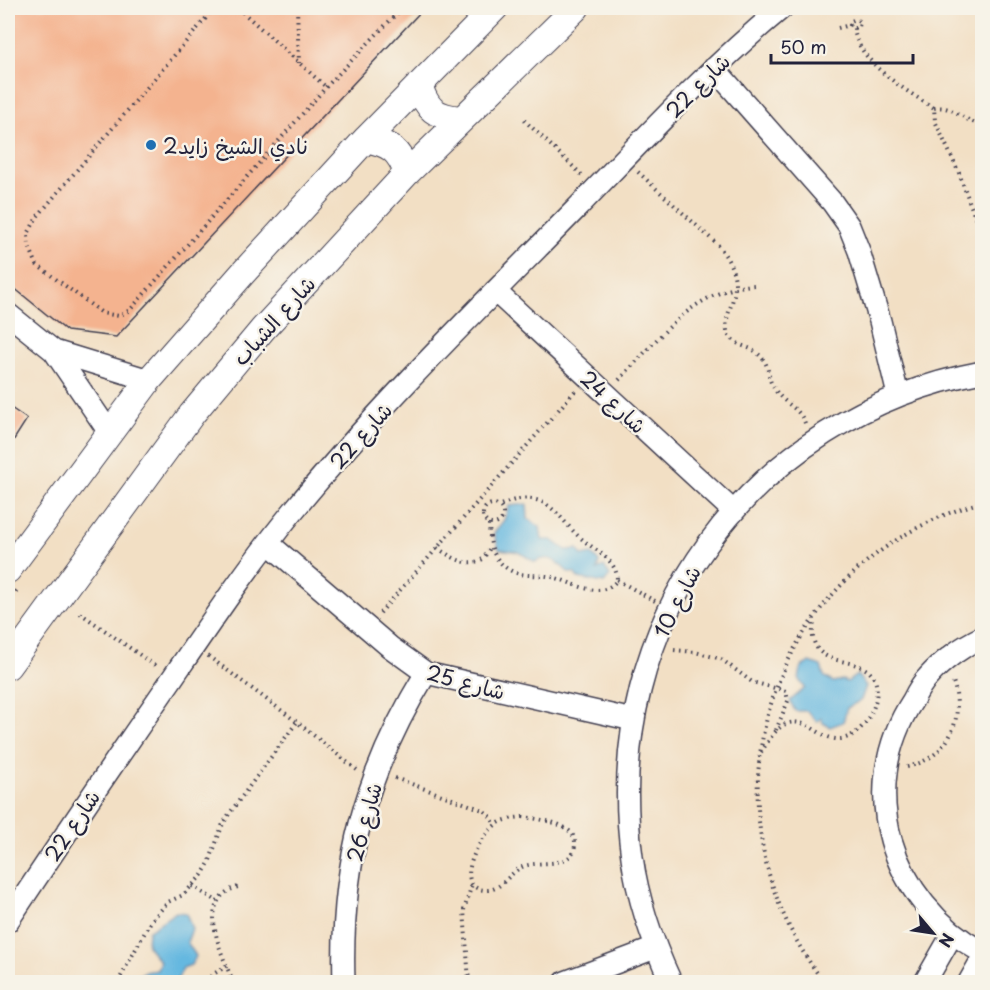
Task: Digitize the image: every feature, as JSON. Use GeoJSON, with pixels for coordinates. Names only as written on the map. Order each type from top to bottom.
{"type":"FeatureCollection","features":[{"type":"Feature","properties":{"kind":"street"},"geometry":{"type":"LineString","coordinates":[[8,570],[149,380],[366,139],[495,8]]}},
{"type":"Feature","properties":{"kind":"street","name":"شارع الشباب"},"geometry":{"type":"LineString","coordinates":[[8,666],[192,414],[263,329],[407,173],[576,8]]}},
{"type":"Feature","properties":{"kind":"street","name":"شارع 22"},"geometry":{"type":"LineString","coordinates":[[8,921],[194,646],[268,543],[339,457],[495,291],[624,159],[743,40],[782,8]]}},
{"type":"Feature","properties":{"kind":"street"},"geometry":{"type":"LineString","coordinates":[[714,68],[832,202],[849,226],[880,321],[898,395]]}},
{"type":"Feature","properties":{"kind":"street"},"geometry":{"type":"LineString","coordinates":[[419,85],[429,107],[445,117],[460,119]]}},
{"type":"Feature","properties":{"kind":"street"},"geometry":{"type":"LineString","coordinates":[[366,139],[381,142],[392,148],[399,155],[407,173]]}},
{"type":"Feature","properties":{"kind":"street","name":"شارع 24"},"geometry":{"type":"LineString","coordinates":[[495,291],[733,511]]}},
{"type":"Feature","properties":{"kind":"street"},"geometry":{"type":"LineString","coordinates":[[8,314],[54,351],[109,432]]}},
{"type":"Feature","properties":{"kind":"street"},"geometry":{"type":"LineString","coordinates":[[54,351],[149,380]]}},
{"type":"Feature","properties":{"kind":"street","name":"شارع 10"},"geometry":{"type":"LineString","coordinates":[[671,982],[655,948],[641,904],[632,858],[627,812],[627,766],[633,720],[652,649],[669,609],[698,558],[733,511],[765,479],[809,443],[852,416],[898,395],[950,378],[982,372]]}},
{"type":"Feature","properties":{"kind":"street","name":"شارع 25"},"geometry":{"type":"LineString","coordinates":[[268,543],[405,660],[426,673],[633,720]]}},
{"type":"Feature","properties":{"kind":"street"},"geometry":{"type":"LineString","coordinates":[[982,637],[966,644],[927,677],[900,720],[885,768],[885,815],[897,860],[920,900],[952,933],[982,952]]}},
{"type":"Feature","properties":{"kind":"street","name":"شارع 26"},"geometry":{"type":"LineString","coordinates":[[344,982],[345,901],[351,861],[374,776],[405,708],[426,673]]}},
{"type":"Feature","properties":{"kind":"street"},"geometry":{"type":"LineString","coordinates":[[925,982],[952,933]]}},
{"type":"Feature","properties":{"kind":"street"},"geometry":{"type":"LineString","coordinates":[[565,982],[655,948]]}},
{"type":"Feature","properties":{"kind":"street"},"geometry":{"type":"LineString","coordinates":[[969,982],[982,958]]}},
{"type":"Feature","properties":{"kind":"path"},"geometry":{"type":"LineString","coordinates":[[212,8],[207,17],[30,228],[29,246],[37,265],[94,309],[111,316],[119,316],[130,310],[326,87],[402,8]]}},
{"type":"Feature","properties":{"kind":"path"},"geometry":{"type":"LineString","coordinates":[[238,8],[326,87]]}},
{"type":"Feature","properties":{"kind":"path"},"geometry":{"type":"LineString","coordinates":[[244,13],[246,8]]}},
{"type":"Feature","properties":{"kind":"path"},"geometry":{"type":"LineString","coordinates":[[297,8],[299,63]]}},
{"type":"Feature","properties":{"kind":"path"},"geometry":{"type":"LineString","coordinates":[[387,8],[395,14]]}},
{"type":"Feature","properties":{"kind":"path"},"geometry":{"type":"LineString","coordinates":[[838,28],[852,27],[863,53],[901,88],[934,108],[947,108],[973,124],[982,125]]}},
{"type":"Feature","properties":{"kind":"path"},"geometry":{"type":"LineString","coordinates":[[934,108],[935,121],[959,173],[982,237]]}},
{"type":"Feature","properties":{"kind":"path"},"geometry":{"type":"LineString","coordinates":[[524,120],[596,188]]}},
{"type":"Feature","properties":{"kind":"path"},"geometry":{"type":"LineString","coordinates":[[624,159],[719,246],[728,259],[736,286],[726,318],[728,335],[739,344],[754,350],[764,360],[775,391],[802,415],[809,443]]}},
{"type":"Feature","properties":{"kind":"path"},"geometry":{"type":"LineString","coordinates":[[606,394],[684,313],[704,299],[736,286],[754,285]]}},
{"type":"Feature","properties":{"kind":"path"},"geometry":{"type":"LineString","coordinates":[[367,628],[587,377]]}},
{"type":"Feature","properties":{"kind":"path"},"geometry":{"type":"LineString","coordinates":[[522,498],[544,502],[569,528],[611,563],[617,573],[617,580],[609,586],[591,589],[554,577],[517,573],[497,558],[491,547],[489,524],[483,518],[484,509],[491,503],[500,505],[522,498]]}},
{"type":"Feature","properties":{"kind":"path"},"geometry":{"type":"LineString","coordinates":[[824,982],[796,943],[784,918],[766,866],[757,811],[759,755],[776,688],[787,663],[814,617],[848,578],[888,545],[932,520],[982,502]]}},
{"type":"Feature","properties":{"kind":"path"},"geometry":{"type":"LineString","coordinates":[[476,504],[484,509]]}},
{"type":"Feature","properties":{"kind":"path"},"geometry":{"type":"LineString","coordinates":[[489,524],[502,519],[503,509],[500,505]]}},
{"type":"Feature","properties":{"kind":"path"},"geometry":{"type":"LineString","coordinates":[[437,548],[470,564],[483,559],[491,547]]}},
{"type":"Feature","properties":{"kind":"path"},"geometry":{"type":"LineString","coordinates":[[617,580],[669,609]]}},
{"type":"Feature","properties":{"kind":"path"},"geometry":{"type":"LineString","coordinates":[[80,613],[172,678]]}},
{"type":"Feature","properties":{"kind":"path"},"geometry":{"type":"LineString","coordinates":[[776,731],[786,724],[796,722],[808,725],[827,737],[845,739],[853,736],[858,730],[873,706],[877,694],[873,676],[866,669],[855,664],[832,660],[823,655],[813,638],[814,617]]}},
{"type":"Feature","properties":{"kind":"path"},"geometry":{"type":"LineString","coordinates":[[194,646],[374,776],[483,810],[491,817],[495,825]]}},
{"type":"Feature","properties":{"kind":"path"},"geometry":{"type":"LineString","coordinates":[[652,649],[708,655],[721,659],[752,682],[786,691],[788,699],[776,731],[759,755]]}},
{"type":"Feature","properties":{"kind":"path"},"geometry":{"type":"LineString","coordinates":[[885,768],[909,767],[926,760],[941,749],[952,734],[957,716],[958,698],[945,662]]}},
{"type":"Feature","properties":{"kind":"path"},"geometry":{"type":"LineString","coordinates":[[118,982],[155,916],[168,902],[183,895],[192,886],[208,863],[229,814],[297,722]]}},
{"type":"Feature","properties":{"kind":"path"},"geometry":{"type":"LineString","coordinates":[[469,982],[464,910],[472,884],[469,875],[473,858],[486,835],[495,825],[508,819],[523,817],[566,828],[572,833],[575,848],[565,860],[522,867],[491,890],[479,889],[472,884]]}},
{"type":"Feature","properties":{"kind":"path"},"geometry":{"type":"LineString","coordinates":[[192,886],[217,901]]}},
{"type":"Feature","properties":{"kind":"path"},"geometry":{"type":"LineString","coordinates":[[233,982],[214,922],[217,901],[223,893],[238,886]]}},
{"type":"Feature","properties":{"kind":"path"},"geometry":{"type":"LineString","coordinates":[[200,982],[227,966]]}},
{"type":"Feature","properties":{"kind":"water"},"geometry":{"type":"Polygon","coordinates":[[[527,504],[528,519],[540,527],[542,540],[552,540],[566,550],[578,549],[582,556],[592,554],[599,562],[597,570],[604,566],[610,576],[604,583],[578,578],[574,573],[569,573],[549,559],[540,559],[535,562],[519,552],[499,549],[494,533],[504,520],[509,506],[527,504]]]}},
{"type":"Feature","properties":{"kind":"water"},"geometry":{"type":"Polygon","coordinates":[[[810,662],[821,666],[824,676],[833,682],[842,680],[847,682],[857,675],[866,686],[861,700],[847,708],[843,722],[830,727],[823,723],[821,718],[817,722],[807,711],[795,711],[790,701],[805,688],[799,680],[801,667],[810,662]]]}},
{"type":"Feature","properties":{"kind":"water"},"geometry":{"type":"Polygon","coordinates":[[[176,912],[186,913],[192,929],[187,942],[196,956],[191,965],[183,968],[176,982],[137,982],[137,977],[144,972],[157,970],[160,962],[147,945],[148,931],[176,912]]]}},
{"type":"Feature","properties":{"kind":"building","name":"نادي الشيخ زايد2"},"geometry":{"type":"Polygon","coordinates":[[[8,8],[424,8],[116,337],[67,331],[8,283],[8,8]]]}},
{"type":"Feature","properties":{"kind":"building"},"geometry":{"type":"Polygon","coordinates":[[[8,406],[27,419],[8,449],[8,406]]]}},
{"type":"Feature","properties":{"kind":"place","name":"نادي الشيخ زايد2"},"geometry":{"type":"Point","coordinates":[151,145]}}]}
